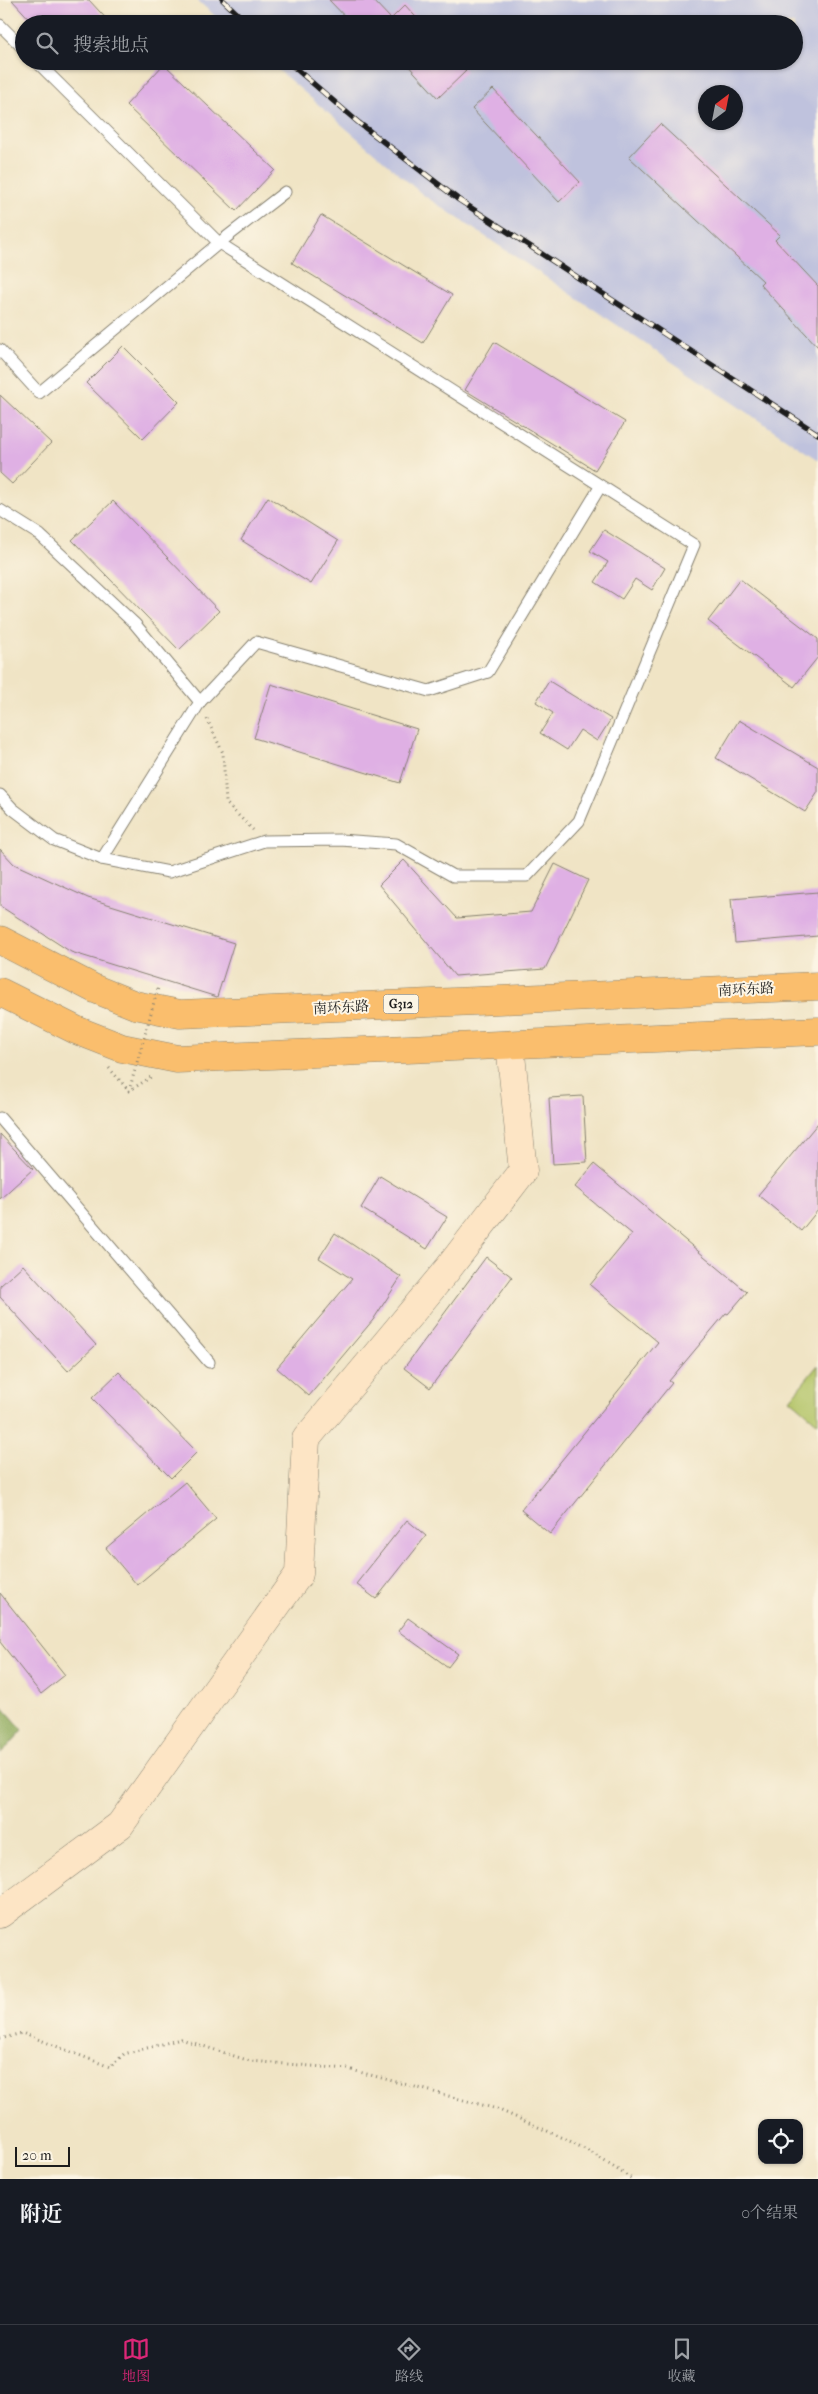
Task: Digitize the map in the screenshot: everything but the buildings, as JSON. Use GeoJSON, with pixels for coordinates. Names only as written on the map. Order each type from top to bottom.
{"type":"FeatureCollection","features":[{"type":"Feature","properties":{"kind":"highway","name":"南环东路"},"geometry":{"type":"LineString","coordinates":[[0,940],[95,989],[135,1005],[180,1014],[818,986]]}},
{"type":"Feature","properties":{"kind":"highway"},"geometry":{"type":"LineString","coordinates":[[0,992],[76,1030],[122,1048],[177,1059],[818,1031]]}},
{"type":"Feature","properties":{"kind":"street"},"geometry":{"type":"LineString","coordinates":[[0,1914],[120,1825],[299,1574],[306,1439],[447,1270],[523,1171],[510,1044]]}},
{"type":"Feature","properties":{"kind":"lane"},"geometry":{"type":"LineString","coordinates":[[0,25],[15,40]]}},
{"type":"Feature","properties":{"kind":"lane"},"geometry":{"type":"LineString","coordinates":[[0,795],[13,809],[54,840],[102,859],[169,872],[264,842],[340,840],[396,844],[453,876],[527,876],[578,821],[694,545],[219,243],[45,70]]}},
{"type":"Feature","properties":{"kind":"lane"},"geometry":{"type":"LineString","coordinates":[[0,350],[39,393],[219,243],[285,192]]}},
{"type":"Feature","properties":{"kind":"lane"},"geometry":{"type":"LineString","coordinates":[[102,859],[200,702],[256,642],[429,692],[488,672],[600,486]]}},
{"type":"Feature","properties":{"kind":"lane"},"geometry":{"type":"LineString","coordinates":[[0,510],[40,535],[135,624],[200,702]]}},
{"type":"Feature","properties":{"kind":"lane"},"geometry":{"type":"LineString","coordinates":[[0,1118],[209,1362]]}},
{"type":"Feature","properties":{"kind":"path"},"geometry":{"type":"LineString","coordinates":[[200,702],[223,752],[226,803],[264,842]]}},
{"type":"Feature","properties":{"kind":"path"},"geometry":{"type":"LineString","coordinates":[[129,1091],[158,988]]}},
{"type":"Feature","properties":{"kind":"path"},"geometry":{"type":"LineString","coordinates":[[0,2039],[22,2033],[110,2066],[124,2054],[181,2039],[250,2061],[348,2070],[497,2109],[568,2140],[632,2179]]}},
{"type":"Feature","properties":{"kind":"shaded area"},"geometry":{"type":"Polygon","coordinates":[[[197,0],[818,0],[818,460],[422,194],[278,70],[803,70],[803,15],[214,15],[197,0]]]}},
{"type":"Feature","properties":{"kind":"green space"},"geometry":{"type":"Polygon","coordinates":[[[818,1365],[818,1423],[790,1399],[818,1365]]]}},
{"type":"Feature","properties":{"kind":"green space"},"geometry":{"type":"Polygon","coordinates":[[[0,1704],[23,1730],[0,1755],[0,1704]]]}},
{"type":"Feature","properties":{"kind":"railway"},"geometry":{"type":"LineString","coordinates":[[223,0],[239,15]]}},
{"type":"Feature","properties":{"kind":"railway"},"geometry":{"type":"LineString","coordinates":[[297,70],[359,123],[459,200],[818,434]]}}]}
